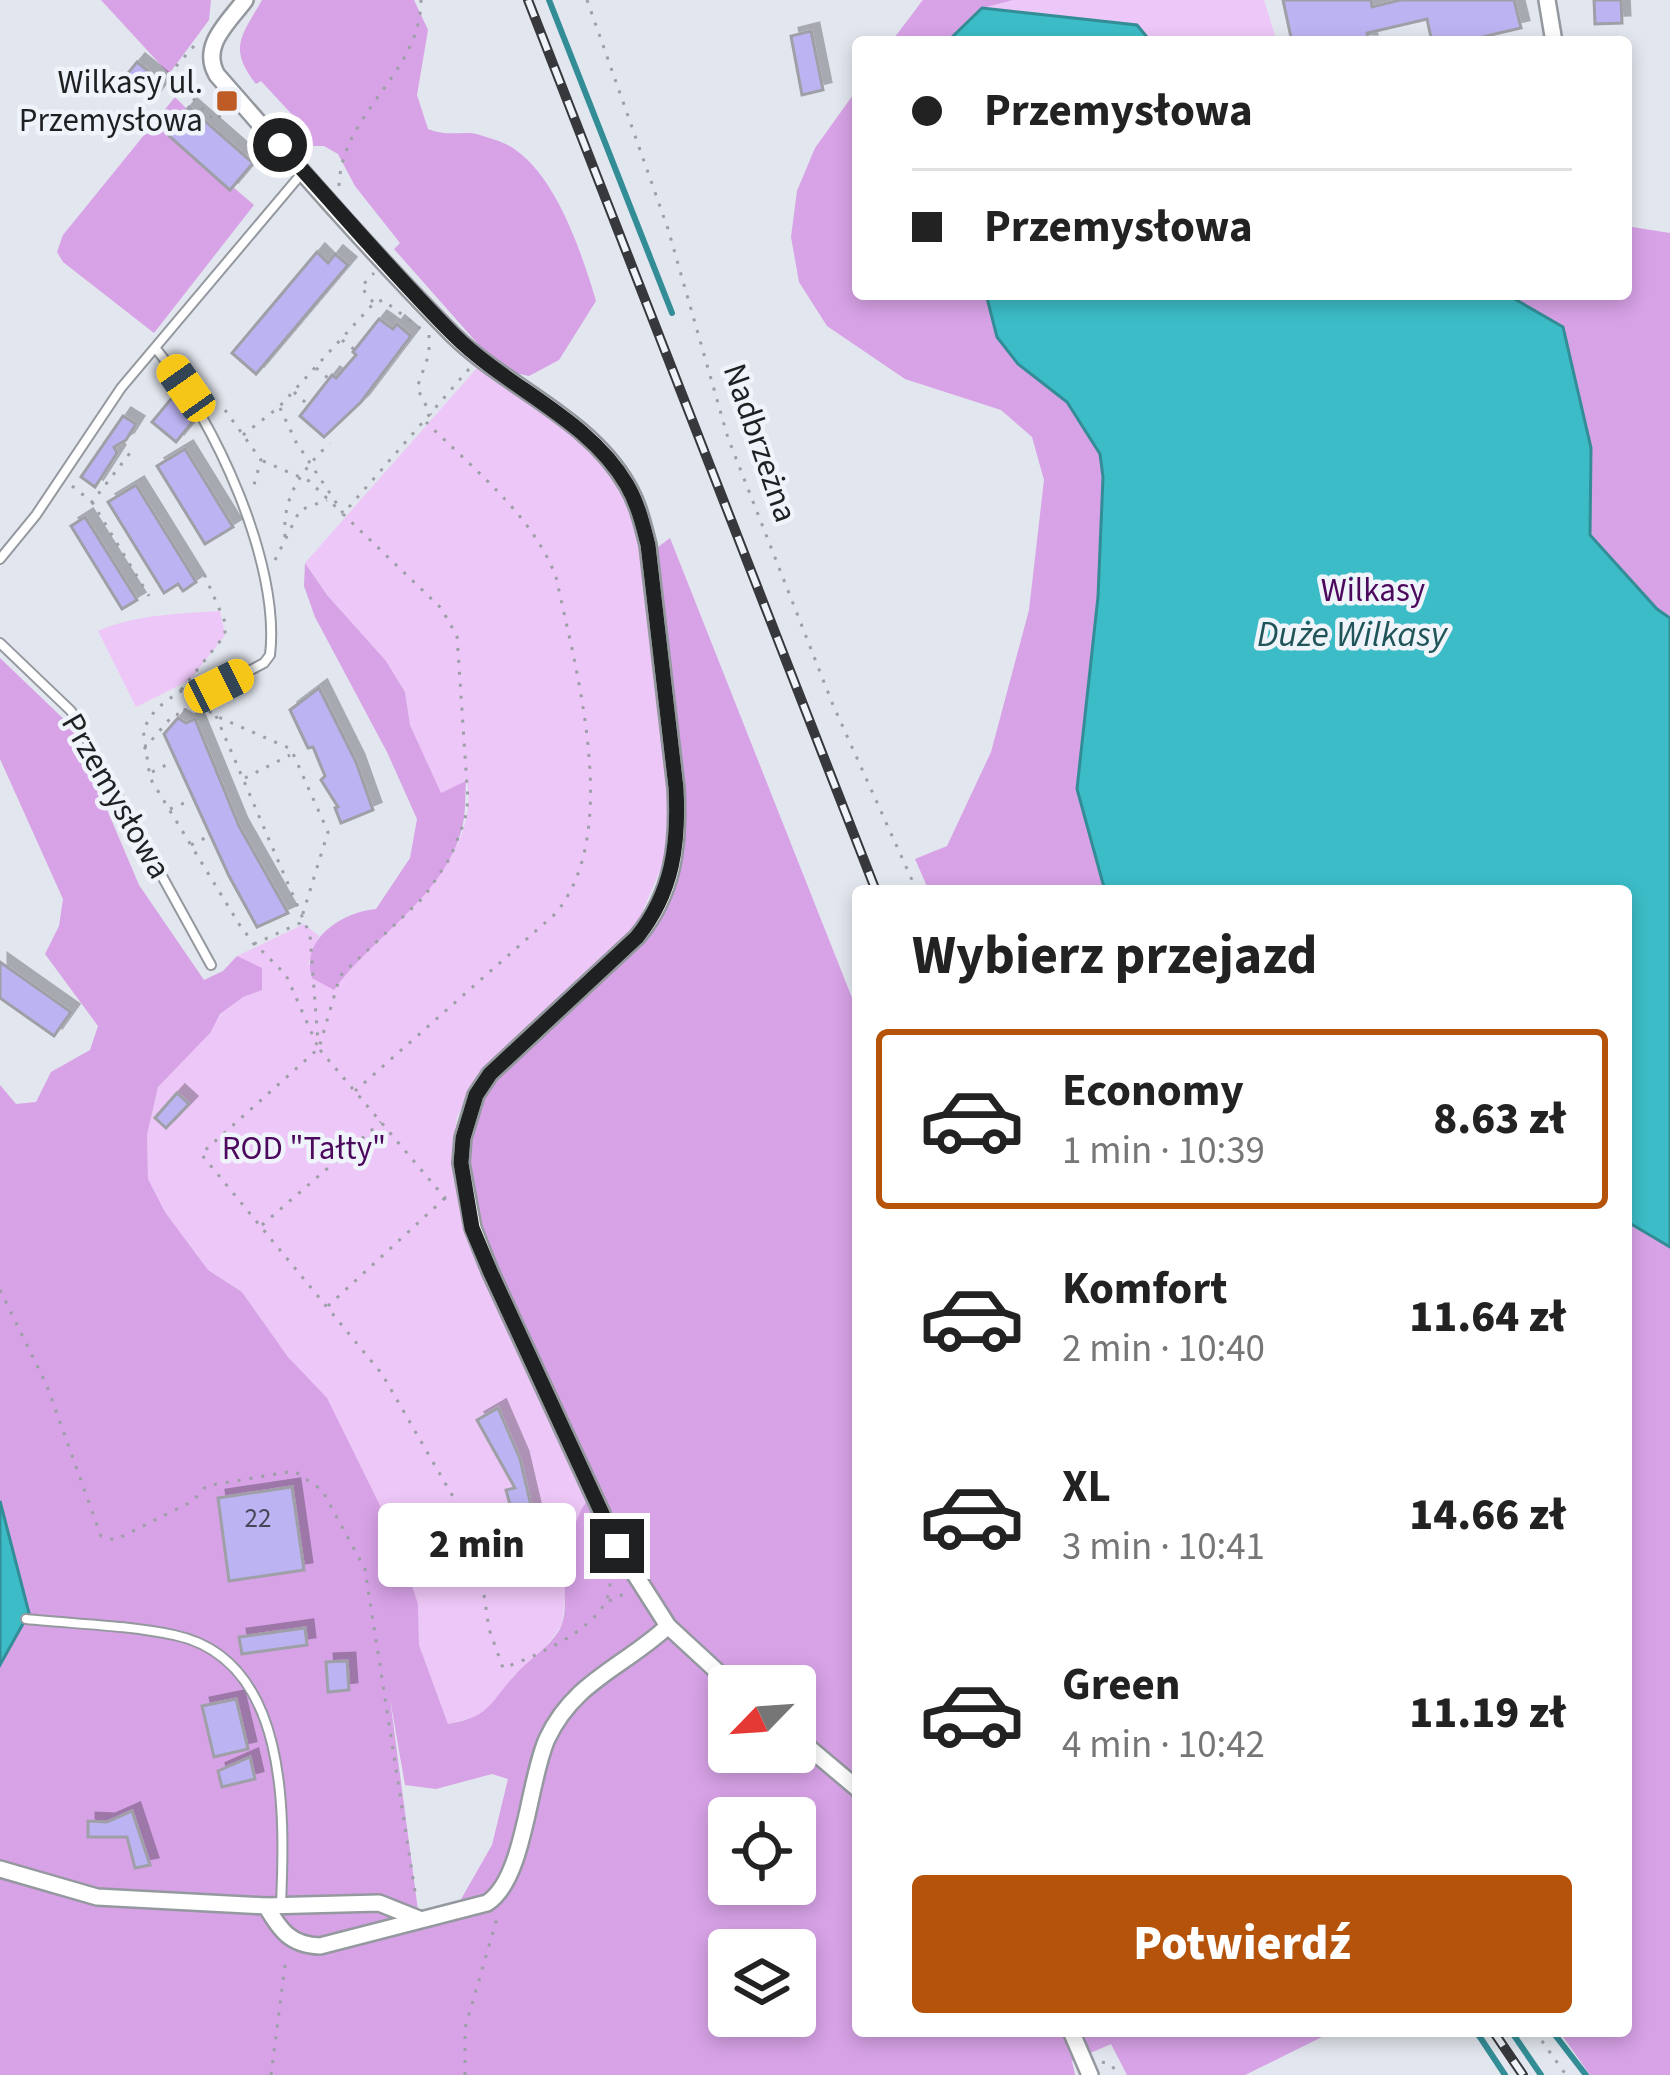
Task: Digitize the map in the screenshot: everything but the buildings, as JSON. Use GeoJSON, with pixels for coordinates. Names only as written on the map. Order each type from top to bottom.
{"type":"FeatureCollection","features":[{"type":"Feature","properties":{"kind":"street"},"geometry":{"type":"LineString","coordinates":[[245,0],[218,34],[210,62],[406,286],[477,357],[582,433],[626,482],[638,507],[648,545],[677,823],[668,888],[637,937],[490,1074],[476,1095],[461,1163],[466,1200],[490,1271],[617,1546],[668,1626],[710,1665]]}},
{"type":"Feature","properties":{"kind":"street"},"geometry":{"type":"LineString","coordinates":[[1547,0],[1553,36]]}},
{"type":"Feature","properties":{"kind":"street"},"geometry":{"type":"LineString","coordinates":[[273,1905],[288,1940],[320,1946],[487,1903],[506,1885],[544,1745],[562,1711],[581,1690],[668,1626]]}},
{"type":"Feature","properties":{"kind":"street"},"geometry":{"type":"LineString","coordinates":[[816,1754],[852,1784]]}},
{"type":"Feature","properties":{"kind":"street"},"geometry":{"type":"LineString","coordinates":[[0,1869],[98,1897],[273,1905],[380,1903],[419,1919]]}},
{"type":"Feature","properties":{"kind":"street"},"geometry":{"type":"LineString","coordinates":[[1074,2037],[1090,2075]]}},
{"type":"Feature","properties":{"kind":"lane"},"geometry":{"type":"LineString","coordinates":[[0,559],[122,388],[304,171]]}},
{"type":"Feature","properties":{"kind":"lane"},"geometry":{"type":"LineString","coordinates":[[157,350],[201,410],[243,506],[268,592],[270,655],[264,663],[219,686]]}},
{"type":"Feature","properties":{"kind":"lane","name":"Przemysłowa"},"geometry":{"type":"LineString","coordinates":[[0,643],[70,711],[212,965]]}},
{"type":"Feature","properties":{"kind":"lane"},"geometry":{"type":"LineString","coordinates":[[26,1619],[178,1636],[221,1658],[253,1691],[269,1724],[279,1796],[283,1850],[273,1905]]}},
{"type":"Feature","properties":{"kind":"path"},"geometry":{"type":"LineString","coordinates":[[338,184],[340,168],[361,122],[413,47],[420,28],[421,0]]}},
{"type":"Feature","properties":{"kind":"path","name":"Nadbrzeżna"},"geometry":{"type":"LineString","coordinates":[[587,0],[668,230],[728,438],[833,705],[914,885]]}},
{"type":"Feature","properties":{"kind":"path"},"geometry":{"type":"LineString","coordinates":[[361,287],[374,303]]}},
{"type":"Feature","properties":{"kind":"path"},"geometry":{"type":"LineString","coordinates":[[243,435],[279,407],[374,303],[383,299],[429,335],[429,354],[417,388],[431,416]]}},
{"type":"Feature","properties":{"kind":"path"},"geometry":{"type":"LineString","coordinates":[[358,320],[368,327]]}},
{"type":"Feature","properties":{"kind":"path"},"geometry":{"type":"LineString","coordinates":[[341,339],[355,350]]}},
{"type":"Feature","properties":{"kind":"path"},"geometry":{"type":"LineString","coordinates":[[344,514],[477,357]]}},
{"type":"Feature","properties":{"kind":"path"},"geometry":{"type":"LineString","coordinates":[[315,368],[329,379]]}},
{"type":"Feature","properties":{"kind":"path"},"geometry":{"type":"LineString","coordinates":[[293,392],[306,403]]}},
{"type":"Feature","properties":{"kind":"path"},"geometry":{"type":"LineString","coordinates":[[279,407],[344,514]]}},
{"type":"Feature","properties":{"kind":"path"},"geometry":{"type":"LineString","coordinates":[[355,1091],[555,914],[572,892],[588,828],[590,747],[551,564],[516,512],[426,422]]}},
{"type":"Feature","properties":{"kind":"path"},"geometry":{"type":"LineString","coordinates":[[286,537],[286,509],[298,477],[330,442]]}},
{"type":"Feature","properties":{"kind":"path"},"geometry":{"type":"LineString","coordinates":[[92,502],[130,453]]}},
{"type":"Feature","properties":{"kind":"path"},"geometry":{"type":"LineString","coordinates":[[261,460],[309,481],[441,608],[457,636],[467,800],[460,836],[437,880],[340,976],[319,1048],[201,1154],[382,1374],[464,1514],[480,1567],[489,1629],[503,1668],[545,1653],[606,1602],[640,1586]]}},
{"type":"Feature","properties":{"kind":"path"},"geometry":{"type":"LineString","coordinates":[[61,478],[92,502],[149,596]]}},
{"type":"Feature","properties":{"kind":"path"},"geometry":{"type":"LineString","coordinates":[[275,560],[303,507],[328,500]]}},
{"type":"Feature","properties":{"kind":"path"},"geometry":{"type":"LineString","coordinates":[[200,567],[225,622],[225,635],[143,729],[149,773],[234,915],[254,944],[286,975],[319,1048],[445,1198],[466,1200]]}},
{"type":"Feature","properties":{"kind":"path"},"geometry":{"type":"LineString","coordinates":[[180,691],[216,716],[290,749],[328,832],[300,922],[254,944]]}},
{"type":"Feature","properties":{"kind":"path"},"geometry":{"type":"LineString","coordinates":[[144,749],[174,714],[183,718],[188,696]]}},
{"type":"Feature","properties":{"kind":"path"},"geometry":{"type":"LineString","coordinates":[[216,716],[304,915],[310,935],[319,1048]]}},
{"type":"Feature","properties":{"kind":"path"},"geometry":{"type":"LineString","coordinates":[[243,778],[292,754]]}},
{"type":"Feature","properties":{"kind":"path"},"geometry":{"type":"LineString","coordinates":[[149,773],[172,762]]}},
{"type":"Feature","properties":{"kind":"path"},"geometry":{"type":"LineString","coordinates":[[170,809],[189,801]]}},
{"type":"Feature","properties":{"kind":"path"},"geometry":{"type":"LineString","coordinates":[[191,844],[205,838]]}},
{"type":"Feature","properties":{"kind":"path"},"geometry":{"type":"LineString","coordinates":[[213,880],[222,876]]}},
{"type":"Feature","properties":{"kind":"path"},"geometry":{"type":"LineString","coordinates":[[234,915],[245,910]]}},
{"type":"Feature","properties":{"kind":"path"},"geometry":{"type":"LineString","coordinates":[[261,1227],[381,1121]]}},
{"type":"Feature","properties":{"kind":"path"},"geometry":{"type":"LineString","coordinates":[[327,1307],[445,1198]]}},
{"type":"Feature","properties":{"kind":"path"},"geometry":{"type":"LineString","coordinates":[[0,1290],[47,1386],[101,1536],[115,1540],[193,1501],[206,1486],[294,1472],[322,1490],[365,1569],[419,1919]]}},
{"type":"Feature","properties":{"kind":"path"},"geometry":{"type":"LineString","coordinates":[[606,1602],[617,1546]]}},
{"type":"Feature","properties":{"kind":"path"},"geometry":{"type":"LineString","coordinates":[[465,2075],[465,2028],[506,1885]]}},
{"type":"Feature","properties":{"kind":"path"},"geometry":{"type":"LineString","coordinates":[[271,2075],[288,1940]]}},
{"type":"Feature","properties":{"kind":"path"},"geometry":{"type":"LineString","coordinates":[[1539,2037],[1566,2075]]}},
{"type":"Feature","properties":{"kind":"green space"},"geometry":{"type":"Polygon","coordinates":[[[922,0],[1264,0],[1275,36],[899,36],[922,0]]]}},
{"type":"Feature","properties":{"kind":"green space","name":"ROD \"Tałty\""},"geometry":{"type":"Polygon","coordinates":[[[477,368],[574,435],[608,467],[633,514],[646,556],[671,801],[664,861],[636,927],[608,959],[540,1015],[474,1084],[457,1117],[451,1159],[461,1213],[593,1494],[567,1573],[562,1625],[541,1653],[513,1676],[496,1703],[479,1716],[448,1724],[419,1645],[418,1608],[397,1540],[327,1400],[288,1357],[242,1292],[208,1270],[165,1212],[148,1179],[147,1135],[158,1087],[261,968],[237,956],[304,924],[319,936],[308,964],[340,976],[428,890],[460,838],[468,811],[467,782],[441,794],[410,725],[405,692],[386,661],[305,563],[477,368]]]}},
{"type":"Feature","properties":{"kind":"green space"},"geometry":{"type":"Polygon","coordinates":[[[220,611],[225,635],[190,680],[136,707],[98,631],[143,618],[220,611]]]}},
{"type":"Feature","properties":{"kind":"shaded area"},"geometry":{"type":"Polygon","coordinates":[[[101,0],[211,0],[209,20],[169,74],[101,0]]]}},
{"type":"Feature","properties":{"kind":"shaded area"},"geometry":{"type":"Polygon","coordinates":[[[262,0],[414,0],[428,30],[417,95],[428,129],[476,134],[517,151],[545,180],[576,241],[596,301],[559,360],[529,376],[511,372],[486,353],[394,249],[400,243],[355,186],[338,154],[324,146],[306,146],[292,128],[298,121],[261,81],[256,84],[242,61],[243,33],[262,0]]]}},
{"type":"Feature","properties":{"kind":"shaded area"},"geometry":{"type":"Polygon","coordinates":[[[923,0],[1013,0],[982,8],[953,36],[896,36],[923,0]]]}},
{"type":"Feature","properties":{"kind":"shaded area"},"geometry":{"type":"Polygon","coordinates":[[[852,96],[852,300],[988,300],[997,337],[1018,364],[1067,402],[1100,454],[1098,597],[1077,789],[1103,885],[926,885],[915,859],[947,846],[991,752],[1029,610],[1044,480],[1032,437],[1001,410],[905,379],[827,326],[799,282],[791,237],[797,191],[815,148],[852,96]]]}},
{"type":"Feature","properties":{"kind":"shaded area"},"geometry":{"type":"Polygon","coordinates":[[[175,97],[187,109],[166,134],[254,205],[154,333],[63,262],[57,252],[63,235],[175,97]]]}},
{"type":"Feature","properties":{"kind":"shaded area"},"geometry":{"type":"Polygon","coordinates":[[[1632,227],[1670,233],[1670,618],[1590,535],[1591,448],[1563,327],[1516,300],[1632,300],[1632,227]]]}},
{"type":"Feature","properties":{"kind":"shaded area"},"geometry":{"type":"Polygon","coordinates":[[[670,538],[852,998],[852,2037],[1322,2037],[1245,2075],[1127,2075],[1111,2044],[1072,2061],[1075,2075],[0,2075],[0,1665],[29,1613],[0,1501],[0,1085],[16,1104],[36,1102],[51,1072],[90,1050],[98,1026],[45,954],[59,926],[63,899],[0,759],[0,658],[72,727],[139,885],[204,980],[223,971],[237,956],[262,968],[262,990],[220,1014],[210,1033],[158,1087],[147,1135],[148,1179],[165,1212],[208,1270],[242,1292],[288,1357],[327,1398],[397,1540],[418,1604],[419,1645],[448,1724],[487,1708],[560,1629],[572,1535],[593,1494],[465,1200],[456,1129],[490,1074],[664,908],[677,807],[646,556],[670,538]],[[390,1699],[419,1918],[487,1903],[501,1889],[485,1900],[456,1908],[492,1845],[508,1779],[492,1774],[436,1789],[405,1785],[390,1699]]]}},
{"type":"Feature","properties":{"kind":"shaded area"},"geometry":{"type":"Polygon","coordinates":[[[305,563],[386,661],[405,692],[410,725],[441,793],[466,781],[462,828],[440,874],[334,990],[312,978],[312,951],[338,922],[376,909],[410,858],[417,819],[315,617],[304,586],[305,563]]]}},
{"type":"Feature","properties":{"kind":"shaded area"},"geometry":{"type":"Polygon","coordinates":[[[1632,1225],[1670,1247],[1670,2075],[1590,2075],[1563,2037],[1632,2037],[1632,1225]]]}},
{"type":"Feature","properties":{"kind":"water"},"geometry":{"type":"Polygon","coordinates":[[[982,8],[1137,25],[1146,36],[953,36],[982,8]]]}},
{"type":"Feature","properties":{"kind":"water","name":"Duże Wilkasy"},"geometry":{"type":"Polygon","coordinates":[[[988,300],[1516,300],[1563,327],[1591,448],[1590,535],[1670,618],[1670,1247],[1632,1225],[1632,885],[1103,885],[1077,789],[1098,597],[1100,454],[1067,402],[1018,364],[997,337],[988,300]]]}},
{"type":"Feature","properties":{"kind":"water"},"geometry":{"type":"Polygon","coordinates":[[[0,1501],[29,1613],[0,1665],[0,1501]]]}},
{"type":"Feature","properties":{"kind":"waterway"},"geometry":{"type":"LineString","coordinates":[[549,0],[672,313]]}},
{"type":"Feature","properties":{"kind":"waterway"},"geometry":{"type":"LineString","coordinates":[[1480,2037],[1505,2075]]}},
{"type":"Feature","properties":{"kind":"waterway"},"geometry":{"type":"LineString","coordinates":[[1515,2037],[1541,2075]]}},
{"type":"Feature","properties":{"kind":"waterway"},"geometry":{"type":"LineString","coordinates":[[1557,2037],[1586,2075]]}},
{"type":"Feature","properties":{"kind":"railway"},"geometry":{"type":"LineString","coordinates":[[528,0],[874,885]]}},
{"type":"Feature","properties":{"kind":"railway"},"geometry":{"type":"LineString","coordinates":[[1497,2037],[1523,2075]]}},
{"type":"Feature","properties":{"kind":"place","name":"Wilkasy ul. Przemysłowa"},"geometry":{"type":"Point","coordinates":[227,101]}},
{"type":"Feature","properties":{"kind":"route"},"geometry":{"type":"LineString","coordinates":[[280,145],[406,286],[477,357],[582,433],[606,457],[638,507],[648,545],[676,788],[674,862],[668,888],[637,937],[490,1074],[469,1111],[461,1163],[472,1228],[617,1546]]}},
{"type":"Feature","properties":{"kind":"park label","name":"Wilkasy"},"geometry":{"type":"Point","coordinates":[1373,590]}}]}
